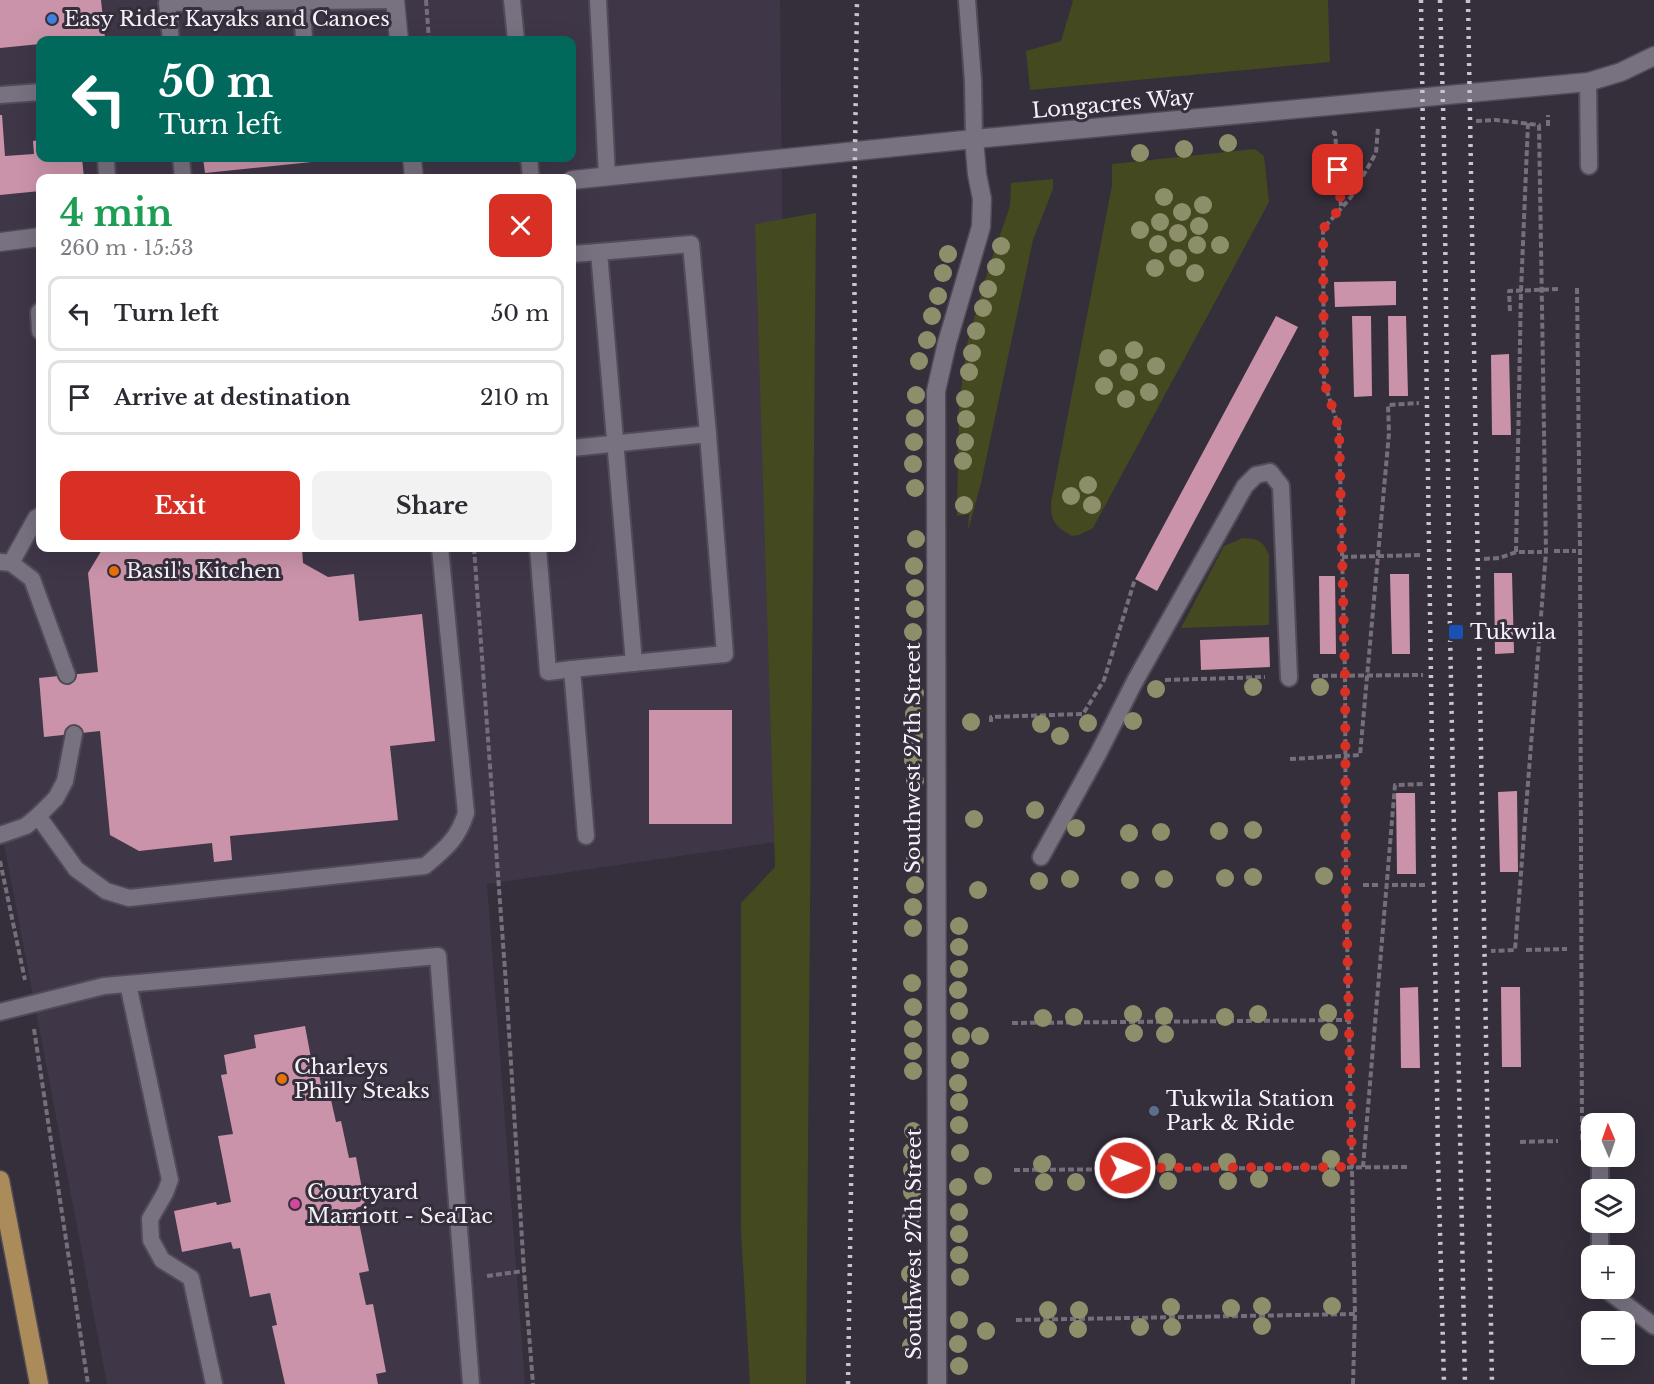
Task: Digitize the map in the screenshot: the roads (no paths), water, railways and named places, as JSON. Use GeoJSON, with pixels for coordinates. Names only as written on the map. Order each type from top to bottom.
{"type":"FeatureCollection","features":[{"type":"Feature","properties":{"kind":"main road"},"geometry":{"type":"LineString","coordinates":[[0,1180],[39,1384]]}},
{"type":"Feature","properties":{"kind":"street"},"geometry":{"type":"LineString","coordinates":[[395,0],[399,36]]}},
{"type":"Feature","properties":{"kind":"street","name":"Longacres Way"},"geometry":{"type":"LineString","coordinates":[[576,180],[974,139],[1588,82],[1621,72],[1654,56]]}},
{"type":"Feature","properties":{"kind":"street","name":"Southwest 27th Street"},"geometry":{"type":"LineString","coordinates":[[937,1384],[936,391],[947,343],[981,227],[982,199],[974,139]]}},
{"type":"Feature","properties":{"kind":"street"},"geometry":{"type":"LineString","coordinates":[[0,242],[36,238]]}},
{"type":"Feature","properties":{"kind":"lane"},"geometry":{"type":"LineString","coordinates":[[171,36],[167,3],[395,0]]}},
{"type":"Feature","properties":{"kind":"lane"},"geometry":{"type":"LineString","coordinates":[[512,0],[516,36]]}},
{"type":"Feature","properties":{"kind":"lane"},"geometry":{"type":"LineString","coordinates":[[598,0],[607,176]]}},
{"type":"Feature","properties":{"kind":"lane"},"geometry":{"type":"LineString","coordinates":[[967,0],[973,81],[974,139]]}},
{"type":"Feature","properties":{"kind":"lane"},"geometry":{"type":"LineString","coordinates":[[302,2],[304,36]]}},
{"type":"Feature","properties":{"kind":"lane"},"geometry":{"type":"LineString","coordinates":[[1588,82],[1589,166]]}},
{"type":"Feature","properties":{"kind":"lane"},"geometry":{"type":"LineString","coordinates":[[0,95],[36,92]]}},
{"type":"Feature","properties":{"kind":"lane"},"geometry":{"type":"LineString","coordinates":[[538,552],[548,672],[725,654],[691,244],[576,254]]}},
{"type":"Feature","properties":{"kind":"lane"},"geometry":{"type":"LineString","coordinates":[[599,252],[634,663]]}},
{"type":"Feature","properties":{"kind":"lane"},"geometry":{"type":"LineString","coordinates":[[576,448],[708,434]]}},
{"type":"Feature","properties":{"kind":"lane"},"geometry":{"type":"LineString","coordinates":[[1041,857],[1135,681],[1245,486],[1256,475],[1270,472],[1281,486],[1289,678]]}},
{"type":"Feature","properties":{"kind":"lane"},"geometry":{"type":"LineString","coordinates":[[36,518],[6,562],[32,579],[67,675]]}},
{"type":"Feature","properties":{"kind":"lane"},"geometry":{"type":"LineString","coordinates":[[38,816],[76,869],[106,891],[129,898],[425,866],[445,849],[462,828],[466,813],[440,552]]}},
{"type":"Feature","properties":{"kind":"lane"},"geometry":{"type":"LineString","coordinates":[[573,669],[586,836]]}},
{"type":"Feature","properties":{"kind":"lane"},"geometry":{"type":"LineString","coordinates":[[0,835],[26,826],[56,798],[65,781],[74,734]]}},
{"type":"Feature","properties":{"kind":"lane"},"geometry":{"type":"LineString","coordinates":[[0,1012],[104,986],[438,956],[471,1384]]}},
{"type":"Feature","properties":{"kind":"lane"},"geometry":{"type":"LineString","coordinates":[[128,984],[170,1180],[150,1219],[151,1240],[162,1260],[190,1278],[214,1384]]}},
{"type":"Feature","properties":{"kind":"lane"},"geometry":{"type":"LineString","coordinates":[[1618,1299],[1654,1326]]}},
{"type":"Feature","properties":{"kind":"railway"},"geometry":{"type":"LineString","coordinates":[[848,1384],[858,736],[854,229],[857,0]]}},
{"type":"Feature","properties":{"kind":"railway"},"geometry":{"type":"LineString","coordinates":[[1421,0],[1438,1156],[1444,1384]]}},
{"type":"Feature","properties":{"kind":"railway"},"geometry":{"type":"LineString","coordinates":[[1440,0],[1465,1384]]}},
{"type":"Feature","properties":{"kind":"railway"},"geometry":{"type":"LineString","coordinates":[[1468,0],[1492,1384]]}},
{"type":"Feature","properties":{"kind":"place","name":"Easy Rider Kayaks and Canoes"},"geometry":{"type":"Point","coordinates":[52,19]}},
{"type":"Feature","properties":{"kind":"place","name":"Basil's Kitchen"},"geometry":{"type":"Point","coordinates":[114,571]}},
{"type":"Feature","properties":{"kind":"place","name":"Tukwila"},"geometry":{"type":"Point","coordinates":[1456,632]}},
{"type":"Feature","properties":{"kind":"place","name":"Charleys Philly Steaks"},"geometry":{"type":"Point","coordinates":[282,1079]}},
{"type":"Feature","properties":{"kind":"place","name":"Tukwila Station Park & Ride"},"geometry":{"type":"Point","coordinates":[1154,1111]}},
{"type":"Feature","properties":{"kind":"place","name":"Courtyard Marriott - SeaTac"},"geometry":{"type":"Point","coordinates":[295,1204]}}]}
